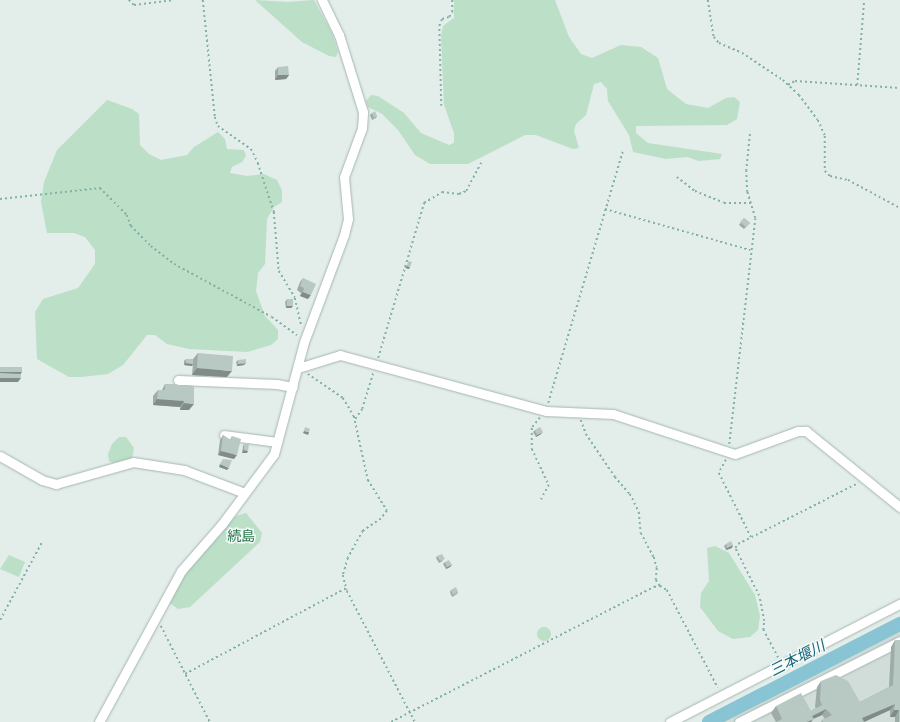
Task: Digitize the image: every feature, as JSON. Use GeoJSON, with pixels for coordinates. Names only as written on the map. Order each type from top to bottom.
{"type":"FeatureCollection","features":[{"type":"Feature","properties":{"kind":"street"},"geometry":{"type":"LineString","coordinates":[[99,722],[155,615],[181,571],[245,493],[274,454],[304,342],[348,219],[344,177],[362,128],[363,112],[339,35],[322,0]]}},
{"type":"Feature","properties":{"kind":"street"},"geometry":{"type":"LineString","coordinates":[[298,368],[340,355],[546,411],[612,414],[735,454],[798,431],[806,431],[900,507]]}},
{"type":"Feature","properties":{"kind":"street"},"geometry":{"type":"LineString","coordinates":[[178,380],[278,384],[293,387]]}},
{"type":"Feature","properties":{"kind":"street"},"geometry":{"type":"LineString","coordinates":[[224,435],[277,442]]}},
{"type":"Feature","properties":{"kind":"street"},"geometry":{"type":"LineString","coordinates":[[0,456],[42,480],[56,484],[133,462],[184,470],[245,493]]}},
{"type":"Feature","properties":{"kind":"street"},"geometry":{"type":"LineString","coordinates":[[670,722],[900,604]]}},
{"type":"Feature","properties":{"kind":"street"},"geometry":{"type":"LineString","coordinates":[[739,722],[900,641]]}},
{"type":"Feature","properties":{"kind":"path"},"geometry":{"type":"LineString","coordinates":[[129,0],[134,5],[172,0]]}},
{"type":"Feature","properties":{"kind":"path"},"geometry":{"type":"LineString","coordinates":[[203,0],[215,117],[218,126],[251,149],[258,163],[274,212],[278,271],[295,298],[304,342]]}},
{"type":"Feature","properties":{"kind":"path"},"geometry":{"type":"LineString","coordinates":[[441,106],[439,26],[442,19],[449,17],[452,12],[452,0]]}},
{"type":"Feature","properties":{"kind":"path"},"geometry":{"type":"LineString","coordinates":[[708,0],[714,37],[719,43],[742,54],[788,85],[818,120],[825,136],[825,171],[830,176],[848,180],[900,208]]}},
{"type":"Feature","properties":{"kind":"path"},"geometry":{"type":"LineString","coordinates":[[858,85],[864,0]]}},
{"type":"Feature","properties":{"kind":"path"},"geometry":{"type":"LineString","coordinates":[[788,85],[795,81],[900,88]]}},
{"type":"Feature","properties":{"kind":"path"},"geometry":{"type":"LineString","coordinates":[[750,131],[746,171],[747,192],[755,218],[730,453],[719,473],[751,537]]}},
{"type":"Feature","properties":{"kind":"path"},"geometry":{"type":"LineString","coordinates":[[541,500],[549,485],[532,449],[532,428],[546,411],[623,150]]}},
{"type":"Feature","properties":{"kind":"path"},"geometry":{"type":"LineString","coordinates":[[355,419],[362,409],[424,203],[442,192],[459,194],[466,191],[482,161]]}},
{"type":"Feature","properties":{"kind":"path"},"geometry":{"type":"LineString","coordinates":[[677,177],[695,191],[724,203],[751,203]]}},
{"type":"Feature","properties":{"kind":"path"},"geometry":{"type":"LineString","coordinates":[[0,199],[100,188],[127,215],[132,226],[151,246],[174,264],[279,321],[304,342]]}},
{"type":"Feature","properties":{"kind":"path"},"geometry":{"type":"LineString","coordinates":[[605,209],[751,250]]}},
{"type":"Feature","properties":{"kind":"path"},"geometry":{"type":"LineString","coordinates":[[298,368],[343,398],[355,419],[368,480],[387,511],[381,519],[363,531],[348,558],[343,575],[346,588],[414,722]]}},
{"type":"Feature","properties":{"kind":"path"},"geometry":{"type":"LineString","coordinates":[[578,413],[586,434],[615,477],[630,494],[638,512],[641,533],[656,562],[656,580],[660,586],[667,590],[722,696]]}},
{"type":"Feature","properties":{"kind":"path"},"geometry":{"type":"LineString","coordinates":[[782,665],[763,630],[764,621],[759,596],[735,548],[751,537],[851,485],[867,480]]}},
{"type":"Feature","properties":{"kind":"path"},"geometry":{"type":"LineString","coordinates":[[0,620],[42,542]]}},
{"type":"Feature","properties":{"kind":"path"},"geometry":{"type":"LineString","coordinates":[[391,722],[654,587],[660,586]]}},
{"type":"Feature","properties":{"kind":"path"},"geometry":{"type":"LineString","coordinates":[[185,674],[346,588]]}},
{"type":"Feature","properties":{"kind":"path"},"geometry":{"type":"LineString","coordinates":[[155,615],[210,722]]}},
{"type":"Feature","properties":{"kind":"shaded area"},"geometry":{"type":"Polygon","coordinates":[[[900,626],[900,722],[718,722],[900,626]]]}},
{"type":"Feature","properties":{"kind":"green space"},"geometry":{"type":"Polygon","coordinates":[[[255,0],[288,2],[314,0],[332,33],[338,52],[336,57],[329,56],[302,42],[255,0]]]}},
{"type":"Feature","properties":{"kind":"green space"},"geometry":{"type":"Polygon","coordinates":[[[454,0],[555,0],[569,37],[581,54],[592,58],[621,45],[641,47],[658,58],[667,89],[686,104],[708,108],[726,98],[734,97],[740,102],[737,119],[727,125],[636,126],[636,133],[648,143],[722,154],[720,159],[699,161],[687,157],[666,159],[633,152],[629,135],[608,101],[607,89],[601,82],[594,84],[586,115],[576,124],[574,131],[579,148],[573,149],[536,135],[525,135],[468,164],[430,164],[415,155],[398,130],[382,114],[368,107],[366,101],[371,95],[378,96],[404,113],[421,133],[449,145],[454,143],[454,133],[444,105],[441,36],[443,26],[454,18],[454,0]]]}},
{"type":"Feature","properties":{"kind":"green space"},"geometry":{"type":"Polygon","coordinates":[[[107,100],[132,109],[139,114],[140,145],[149,154],[161,160],[187,155],[194,147],[218,132],[225,139],[227,149],[244,150],[246,156],[242,162],[232,167],[230,173],[247,176],[264,174],[277,180],[282,190],[282,202],[274,207],[267,219],[265,264],[258,273],[256,291],[265,316],[278,330],[278,339],[271,345],[247,352],[189,349],[167,344],[155,335],[147,335],[123,365],[108,374],[81,377],[69,377],[37,359],[35,312],[43,299],[78,288],[95,264],[95,250],[85,237],[74,233],[47,233],[41,202],[44,182],[57,150],[107,100]]]}},
{"type":"Feature","properties":{"kind":"green space"},"geometry":{"type":"Polygon","coordinates":[[[119,437],[126,437],[134,448],[132,459],[113,463],[109,461],[108,454],[112,444],[119,437]]]}},
{"type":"Feature","properties":{"kind":"green space","name":"続島"},"geometry":{"type":"Polygon","coordinates":[[[246,513],[262,533],[260,542],[190,607],[178,609],[170,603],[187,570],[236,516],[246,513]]]}},
{"type":"Feature","properties":{"kind":"green space"},"geometry":{"type":"Polygon","coordinates":[[[715,546],[729,553],[755,595],[760,616],[758,630],[750,637],[733,639],[718,631],[700,607],[701,593],[709,581],[707,548],[715,546]]]}},
{"type":"Feature","properties":{"kind":"green space"},"geometry":{"type":"Polygon","coordinates":[[[9,555],[25,562],[19,577],[0,569],[9,555]]]}},
{"type":"Feature","properties":{"kind":"green space"},"geometry":{"type":"Polygon","coordinates":[[[544,627],[549,629],[551,634],[549,639],[544,641],[539,639],[537,634],[539,629],[544,627]]]}},
{"type":"Feature","properties":{"kind":"building"},"geometry":{"type":"Polygon","coordinates":[[[288,66],[289,75],[278,75],[278,67],[288,66]]]}},
{"type":"Feature","properties":{"kind":"building"},"geometry":{"type":"Polygon","coordinates":[[[375,111],[377,116],[374,118],[372,113],[375,111]]]}},
{"type":"Feature","properties":{"kind":"building"},"geometry":{"type":"Polygon","coordinates":[[[744,218],[750,223],[746,227],[740,222],[744,218]]]}},
{"type":"Feature","properties":{"kind":"building"},"geometry":{"type":"Polygon","coordinates":[[[408,261],[412,262],[410,267],[407,266],[408,261]]]}},
{"type":"Feature","properties":{"kind":"building"},"geometry":{"type":"Polygon","coordinates":[[[303,278],[316,284],[311,295],[303,292],[304,288],[300,286],[303,278]]]}},
{"type":"Feature","properties":{"kind":"building"},"geometry":{"type":"Polygon","coordinates":[[[287,299],[293,299],[293,306],[287,306],[287,299]]]}},
{"type":"Feature","properties":{"kind":"building"},"geometry":{"type":"Polygon","coordinates":[[[198,353],[233,356],[232,371],[197,368],[198,353]]]}},
{"type":"Feature","properties":{"kind":"building"},"geometry":{"type":"Polygon","coordinates":[[[186,359],[193,359],[193,364],[186,363],[186,359]]]}},
{"type":"Feature","properties":{"kind":"building"},"geometry":{"type":"Polygon","coordinates":[[[246,359],[246,363],[238,364],[238,360],[246,359]]]}},
{"type":"Feature","properties":{"kind":"building"},"geometry":{"type":"Polygon","coordinates":[[[0,367],[22,367],[22,372],[0,372],[0,367]]]}},
{"type":"Feature","properties":{"kind":"building"},"geometry":{"type":"Polygon","coordinates":[[[0,373],[21,374],[21,378],[0,378],[0,373]]]}},
{"type":"Feature","properties":{"kind":"building"},"geometry":{"type":"Polygon","coordinates":[[[165,384],[194,386],[194,404],[184,403],[184,401],[157,399],[158,390],[165,390],[165,384]]]}},
{"type":"Feature","properties":{"kind":"building"},"geometry":{"type":"Polygon","coordinates":[[[305,427],[310,429],[309,432],[304,431],[305,427]]]}},
{"type":"Feature","properties":{"kind":"building"},"geometry":{"type":"Polygon","coordinates":[[[540,427],[543,432],[537,435],[535,430],[540,427]]]}},
{"type":"Feature","properties":{"kind":"building"},"geometry":{"type":"Polygon","coordinates":[[[223,435],[231,440],[232,436],[241,439],[237,455],[221,451],[223,435]]]}},
{"type":"Feature","properties":{"kind":"building"},"geometry":{"type":"Polygon","coordinates":[[[244,444],[249,444],[248,451],[244,450],[244,444]]]}},
{"type":"Feature","properties":{"kind":"building"},"geometry":{"type":"Polygon","coordinates":[[[223,459],[232,460],[229,468],[220,464],[223,459]]]}},
{"type":"Feature","properties":{"kind":"building"},"geometry":{"type":"Polygon","coordinates":[[[731,541],[733,545],[727,548],[726,544],[731,541]]]}},
{"type":"Feature","properties":{"kind":"building"},"geometry":{"type":"Polygon","coordinates":[[[442,554],[445,559],[440,561],[437,556],[442,554]]]}},
{"type":"Feature","properties":{"kind":"building"},"geometry":{"type":"Polygon","coordinates":[[[449,560],[452,565],[447,567],[445,562],[449,560]]]}},
{"type":"Feature","properties":{"kind":"building"},"geometry":{"type":"Polygon","coordinates":[[[456,587],[458,592],[453,595],[451,590],[456,587]]]}},
{"type":"Feature","properties":{"kind":"building"},"geometry":{"type":"Polygon","coordinates":[[[895,640],[900,640],[900,722],[899,710],[894,710],[895,704],[862,718],[864,722],[823,722],[822,720],[832,715],[826,709],[812,716],[814,719],[807,722],[776,722],[782,719],[776,706],[801,693],[811,711],[822,705],[820,700],[821,681],[836,675],[848,681],[860,702],[893,685],[895,640]]]}},
{"type":"Feature","properties":{"kind":"waterway","name":"三本堰川"},"geometry":{"type":"LineString","coordinates":[[709,722],[900,624]]}}]}
